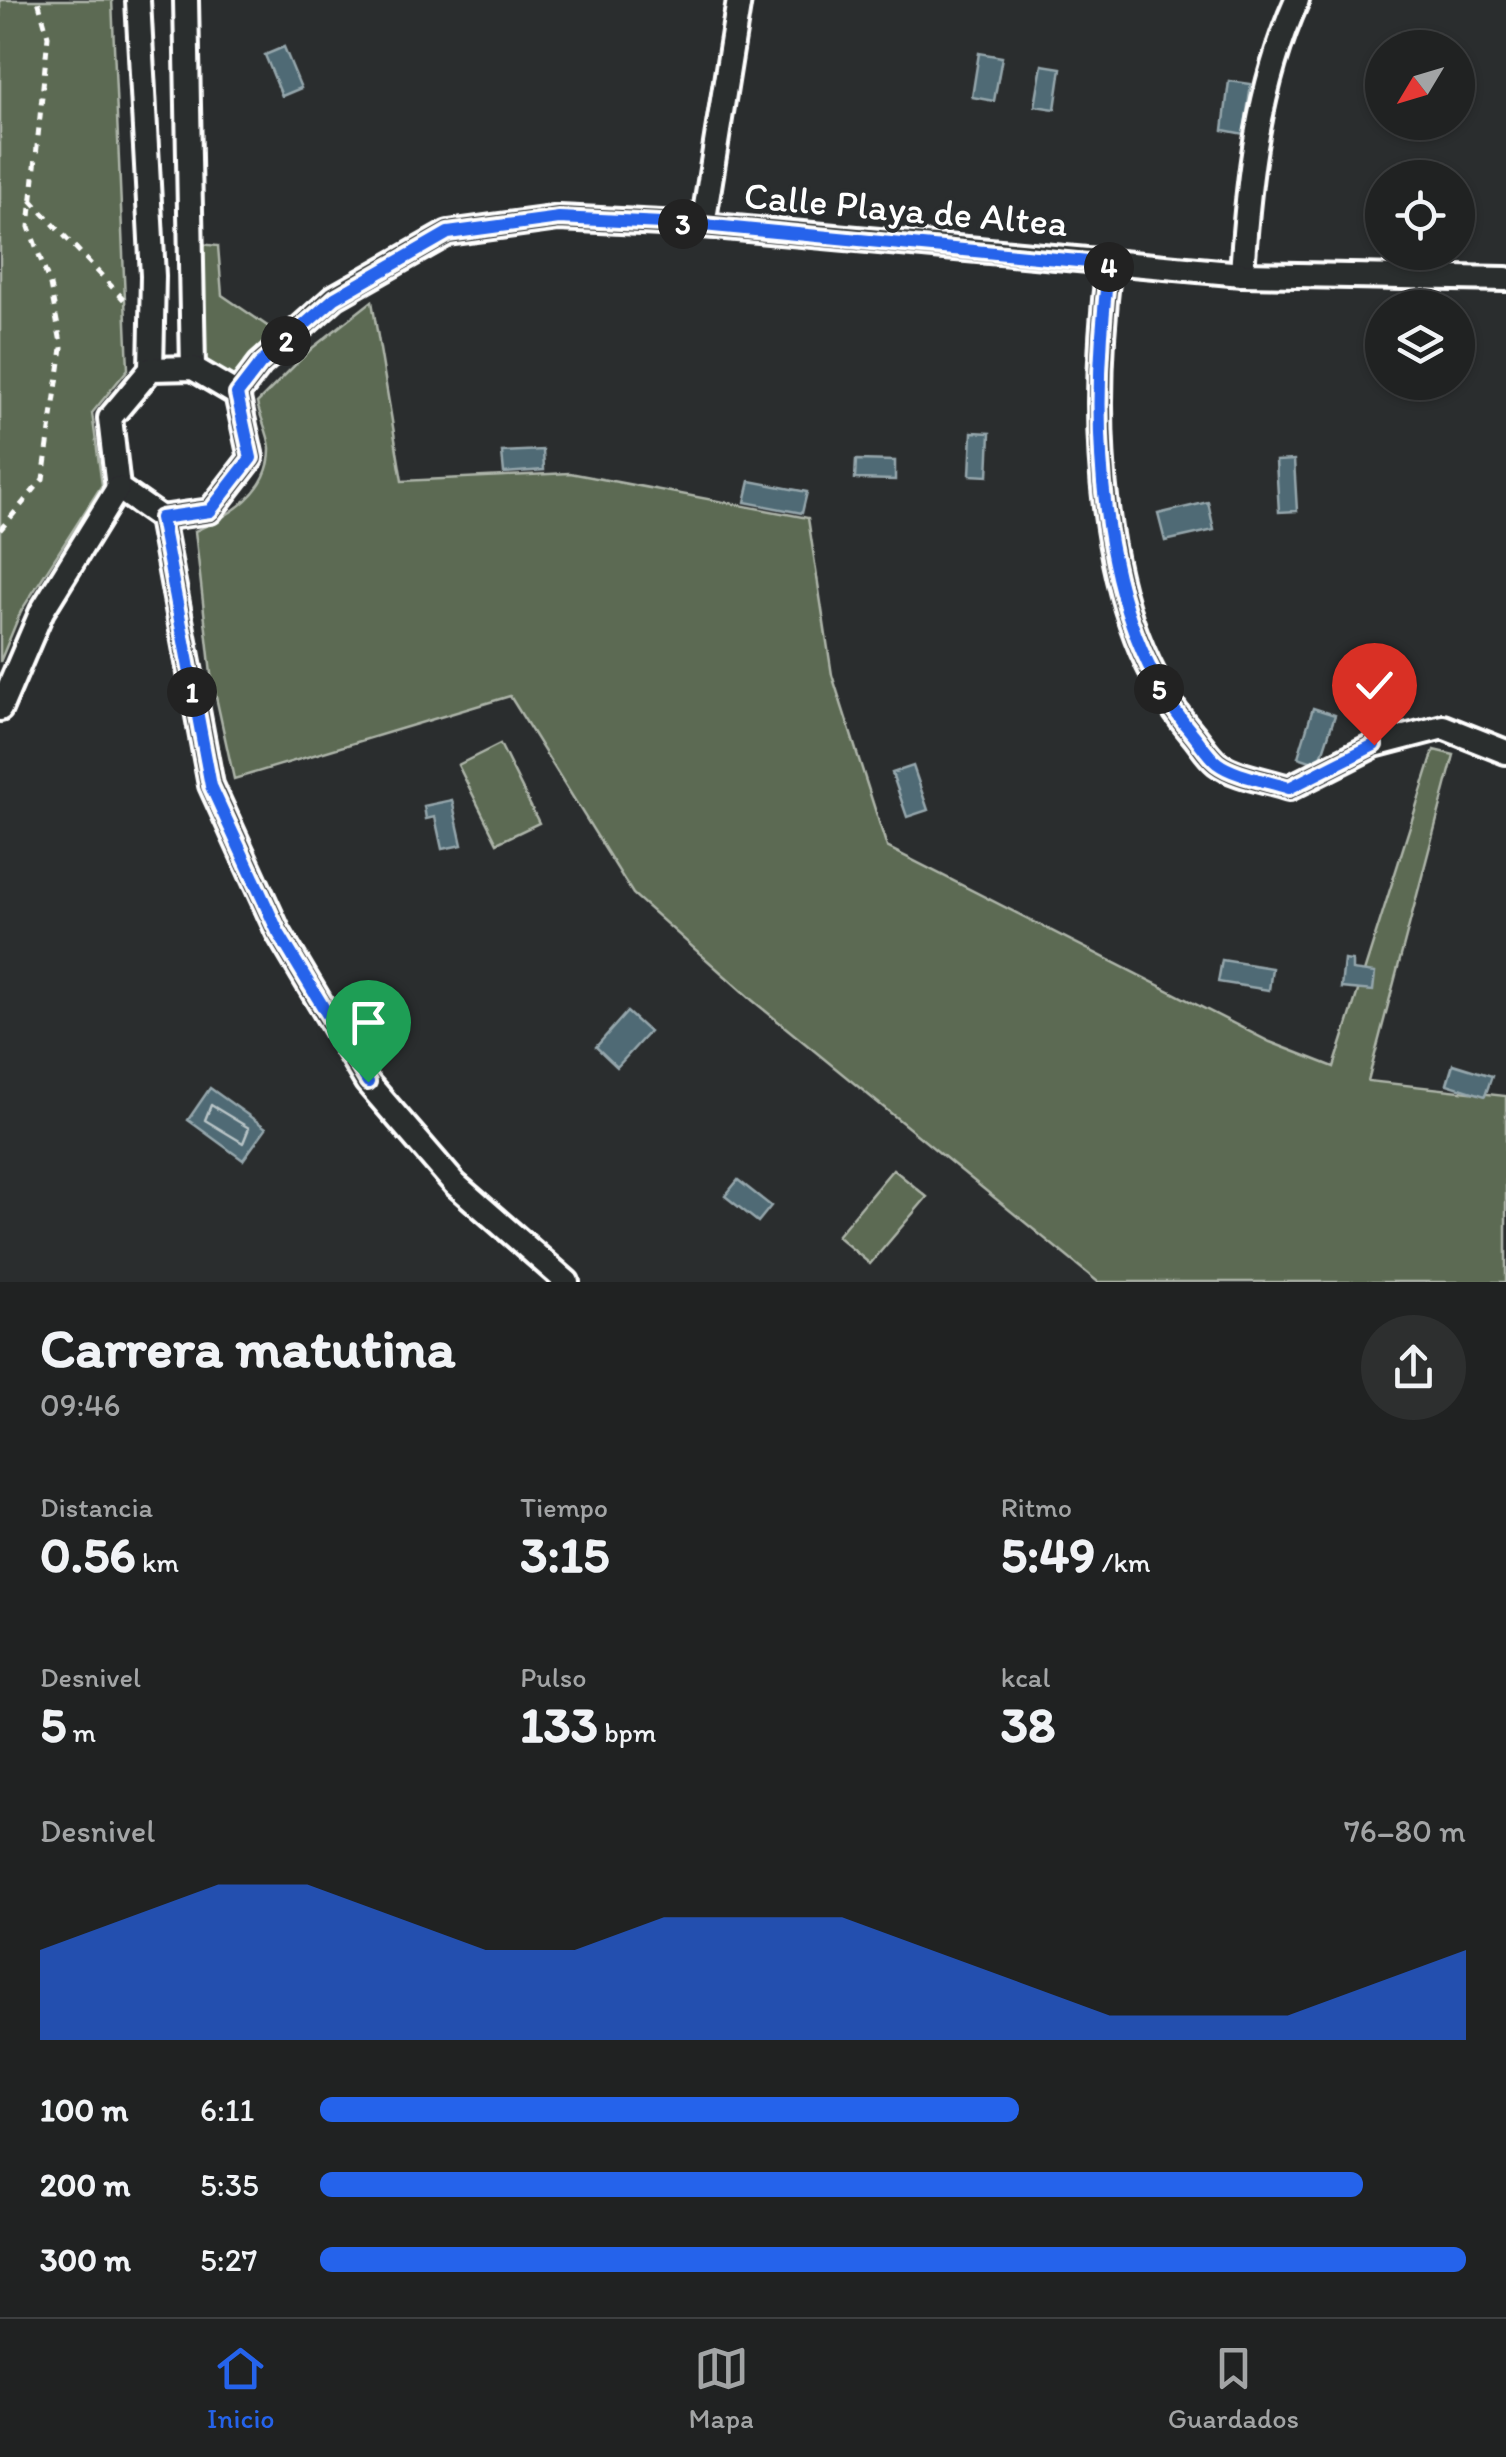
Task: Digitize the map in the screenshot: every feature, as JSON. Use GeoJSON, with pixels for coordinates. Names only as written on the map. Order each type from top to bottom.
{"type":"FeatureCollection","features":[{"type":"Feature","properties":{"kind":"street"},"geometry":{"type":"LineString","coordinates":[[0,708],[42,612],[118,488],[110,418],[151,370],[153,276],[138,0]]}},
{"type":"Feature","properties":{"kind":"street"},"geometry":{"type":"LineString","coordinates":[[186,0],[193,368]]}},
{"type":"Feature","properties":{"kind":"street"},"geometry":{"type":"LineString","coordinates":[[703,225],[738,0]]}},
{"type":"Feature","properties":{"kind":"street"},"geometry":{"type":"LineString","coordinates":[[1242,274],[1258,119],[1279,39],[1296,0]]}},
{"type":"Feature","properties":{"kind":"street","name":"Calle Playa de Altea"},"geometry":{"type":"LineString","coordinates":[[237,394],[260,364],[335,298],[448,233],[559,218],[703,225],[1242,274],[1506,279]]}},
{"type":"Feature","properties":{"kind":"street"},"geometry":{"type":"LineString","coordinates":[[1109,264],[1101,325],[1109,538],[1134,630],[1163,699],[1218,764],[1289,788],[1374,745],[1444,727],[1506,752]]}},
{"type":"Feature","properties":{"kind":"street"},"geometry":{"type":"LineString","coordinates":[[118,488],[161,518],[210,511],[251,458],[237,394],[193,368],[151,370]]}},
{"type":"Feature","properties":{"kind":"street"},"geometry":{"type":"LineString","coordinates":[[161,518],[211,786],[278,932],[368,1082],[456,1184],[567,1282]]}},
{"type":"Feature","properties":{"kind":"path"},"geometry":{"type":"LineString","coordinates":[[0,530],[42,478],[62,348],[50,285],[28,227],[48,36],[38,0]]}},
{"type":"Feature","properties":{"kind":"path"},"geometry":{"type":"LineString","coordinates":[[32,200],[135,310]]}},
{"type":"Feature","properties":{"kind":"green space"},"geometry":{"type":"Polygon","coordinates":[[[0,0],[112,0],[128,369],[92,413],[102,485],[21,611],[0,662],[0,0]]]}},
{"type":"Feature","properties":{"kind":"green space"},"geometry":{"type":"Polygon","coordinates":[[[201,244],[218,246],[222,295],[279,334],[233,382],[200,364],[201,244]]]}},
{"type":"Feature","properties":{"kind":"green space"},"geometry":{"type":"Polygon","coordinates":[[[372,301],[402,481],[570,473],[808,518],[832,675],[887,847],[1270,1042],[1334,1067],[1434,750],[1454,755],[1368,1081],[1506,1096],[1506,1282],[1098,1282],[752,1000],[633,894],[510,696],[234,779],[211,674],[195,531],[234,510],[256,490],[263,477],[270,448],[257,403],[311,349],[372,301]]]}},
{"type":"Feature","properties":{"kind":"green space"},"geometry":{"type":"Polygon","coordinates":[[[500,744],[539,823],[497,843],[458,765],[500,744]]]}},
{"type":"Feature","properties":{"kind":"green space"},"geometry":{"type":"Polygon","coordinates":[[[893,1169],[927,1197],[870,1264],[837,1236],[893,1169]]]}},
{"type":"Feature","properties":{"kind":"water"},"geometry":{"type":"Polygon","coordinates":[[[284,47],[301,88],[282,96],[265,55],[284,47]]]}},
{"type":"Feature","properties":{"kind":"water"},"geometry":{"type":"Polygon","coordinates":[[[979,53],[1002,57],[994,101],[972,97],[979,53]]]}},
{"type":"Feature","properties":{"kind":"water"},"geometry":{"type":"Polygon","coordinates":[[[1042,65],[1061,68],[1055,109],[1035,106],[1042,65]]]}},
{"type":"Feature","properties":{"kind":"water"},"geometry":{"type":"Polygon","coordinates":[[[1229,81],[1251,84],[1244,134],[1223,130],[1229,81]]]}},
{"type":"Feature","properties":{"kind":"water"},"geometry":{"type":"Polygon","coordinates":[[[972,432],[990,433],[988,476],[970,475],[972,432]]]}},
{"type":"Feature","properties":{"kind":"water"},"geometry":{"type":"Polygon","coordinates":[[[543,450],[544,470],[504,473],[502,452],[543,450]]]}},
{"type":"Feature","properties":{"kind":"water"},"geometry":{"type":"Polygon","coordinates":[[[856,460],[895,461],[895,480],[855,479],[856,460]]]}},
{"type":"Feature","properties":{"kind":"water"},"geometry":{"type":"Polygon","coordinates":[[[1294,460],[1297,511],[1279,512],[1276,461],[1294,460]]]}},
{"type":"Feature","properties":{"kind":"water"},"geometry":{"type":"Polygon","coordinates":[[[750,481],[807,492],[802,513],[745,502],[750,481]]]}},
{"type":"Feature","properties":{"kind":"water"},"geometry":{"type":"Polygon","coordinates":[[[1208,502],[1214,530],[1165,541],[1158,514],[1208,502]]]}},
{"type":"Feature","properties":{"kind":"water"},"geometry":{"type":"Polygon","coordinates":[[[1313,708],[1335,715],[1319,764],[1298,757],[1313,708]]]}},
{"type":"Feature","properties":{"kind":"water"},"geometry":{"type":"Polygon","coordinates":[[[913,766],[928,810],[907,817],[892,773],[913,766]]]}},
{"type":"Feature","properties":{"kind":"water"},"geometry":{"type":"Polygon","coordinates":[[[452,800],[462,845],[442,849],[435,817],[426,819],[424,806],[452,800]]]}},
{"type":"Feature","properties":{"kind":"water"},"geometry":{"type":"Polygon","coordinates":[[[1222,960],[1272,968],[1269,990],[1218,982],[1222,960]]]}},
{"type":"Feature","properties":{"kind":"water"},"geometry":{"type":"Polygon","coordinates":[[[1344,960],[1352,961],[1352,970],[1375,973],[1373,991],[1341,988],[1344,960]]]}},
{"type":"Feature","properties":{"kind":"water"},"geometry":{"type":"Polygon","coordinates":[[[627,1012],[649,1032],[617,1067],[596,1047],[627,1012]]]}},
{"type":"Feature","properties":{"kind":"water"},"geometry":{"type":"Polygon","coordinates":[[[1453,1064],[1492,1076],[1485,1096],[1447,1084],[1453,1064]]]}},
{"type":"Feature","properties":{"kind":"water"},"geometry":{"type":"Polygon","coordinates":[[[210,1088],[266,1128],[243,1160],[188,1120],[210,1088]]]}},
{"type":"Feature","properties":{"kind":"water"},"geometry":{"type":"Polygon","coordinates":[[[738,1180],[771,1206],[758,1222],[725,1196],[738,1180]]]}},
{"type":"Feature","properties":{"kind":"route"},"geometry":{"type":"LineString","coordinates":[[368,1082],[278,932],[211,786],[161,518],[210,511],[251,458],[237,394],[260,364],[335,298],[448,233],[559,218],[703,225],[1109,264],[1101,325],[1109,538],[1134,630],[1163,699],[1218,764],[1289,788],[1374,745]]}}]}
